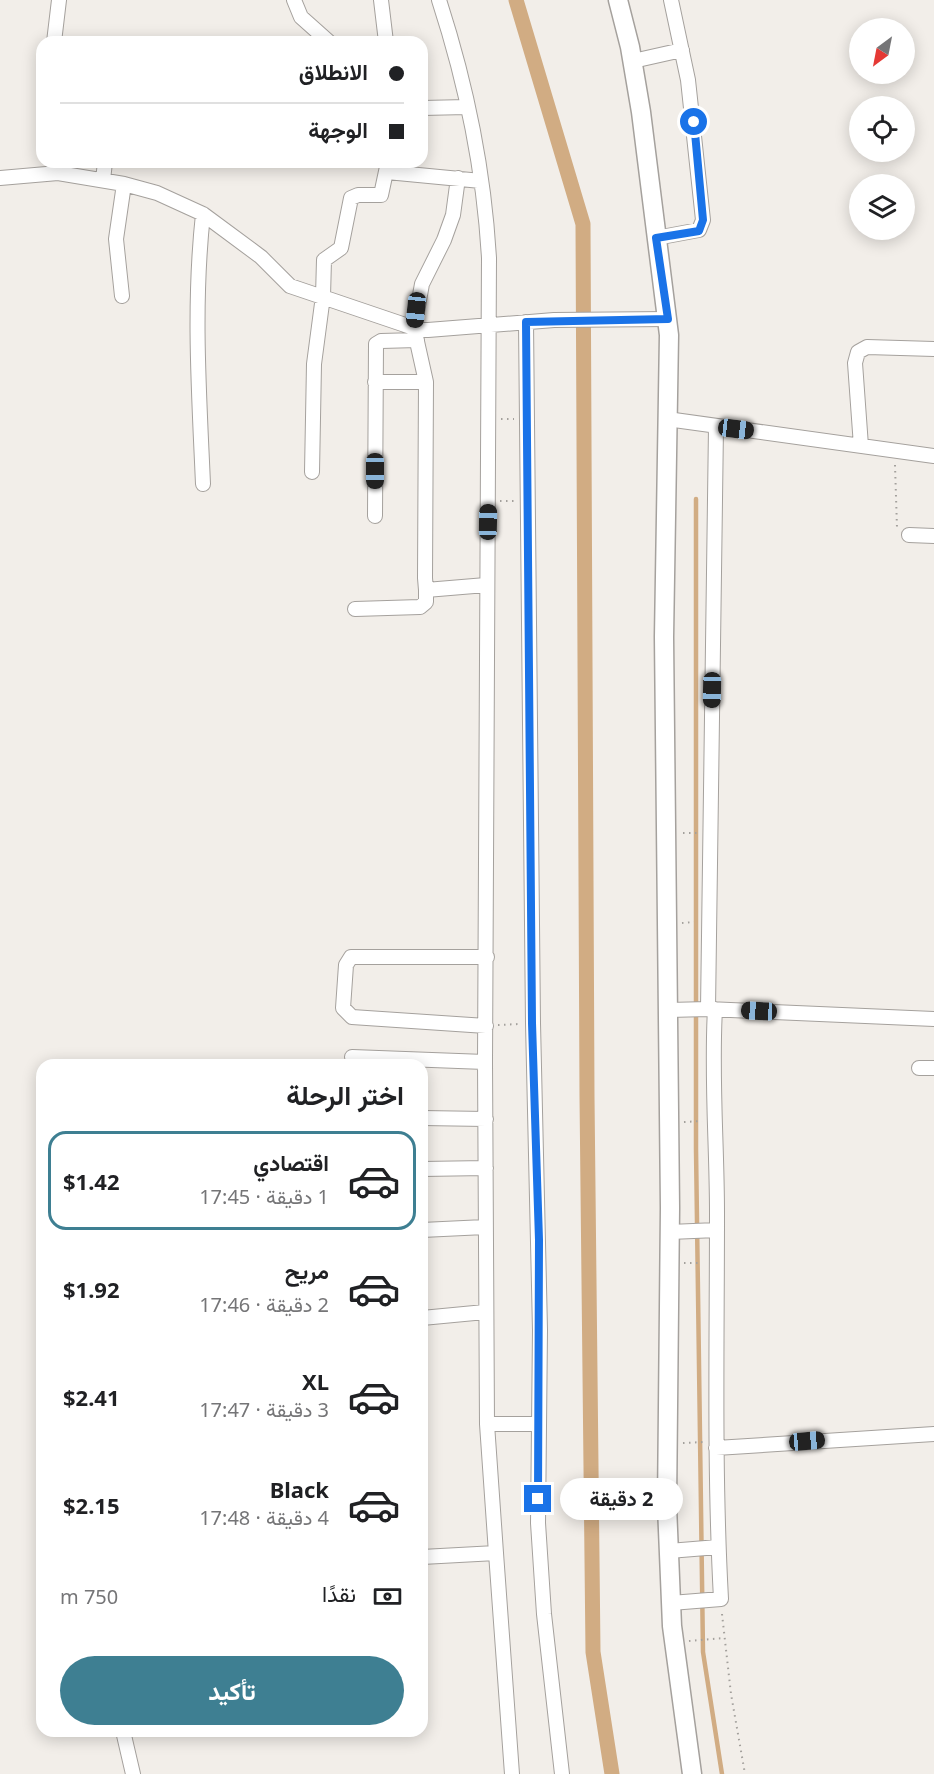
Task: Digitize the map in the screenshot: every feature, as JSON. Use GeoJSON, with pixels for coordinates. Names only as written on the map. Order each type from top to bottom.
{"type":"FeatureCollection","features":[{"type":"Feature","properties":{"kind":"street"},"geometry":{"type":"LineString","coordinates":[[55,36],[59,0]]}},
{"type":"Feature","properties":{"kind":"street"},"geometry":{"type":"LineString","coordinates":[[294,0],[301,17],[322,36]]}},
{"type":"Feature","properties":{"kind":"street"},"geometry":{"type":"LineString","coordinates":[[381,0],[385,36]]}},
{"type":"Feature","properties":{"kind":"street"},"geometry":{"type":"LineString","coordinates":[[439,0],[467,107],[487,222],[491,324],[486,585],[487,957],[490,1026],[485,1062],[485,1312],[487,1424],[502,1668],[512,1774]]}},
{"type":"Feature","properties":{"kind":"street"},"geometry":{"type":"LineString","coordinates":[[618,0],[633,61],[668,319],[664,637],[669,1010],[678,1232],[669,1551],[671,1603],[692,1774]]}},
{"type":"Feature","properties":{"kind":"street"},"geometry":{"type":"LineString","coordinates":[[656,238],[699,231],[703,220],[697,144],[672,0]]}},
{"type":"Feature","properties":{"kind":"street"},"geometry":{"type":"LineString","coordinates":[[633,61],[682,50]]}},
{"type":"Feature","properties":{"kind":"street"},"geometry":{"type":"LineString","coordinates":[[428,108],[467,107]]}},
{"type":"Feature","properties":{"kind":"street"},"geometry":{"type":"LineString","coordinates":[[103,180],[104,168]]}},
{"type":"Feature","properties":{"kind":"street"},"geometry":{"type":"LineString","coordinates":[[312,472],[314,364],[323,296],[324,260],[341,248],[351,198],[358,195],[381,195],[388,168]]}},
{"type":"Feature","properties":{"kind":"street"},"geometry":{"type":"LineString","coordinates":[[394,168],[481,181]]}},
{"type":"Feature","properties":{"kind":"street"},"geometry":{"type":"LineString","coordinates":[[0,178],[58,172],[124,184],[156,193],[203,214],[261,257],[286,283],[415,334]]}},
{"type":"Feature","properties":{"kind":"street"},"geometry":{"type":"LineString","coordinates":[[355,609],[420,607],[426,602],[426,382],[415,334],[422,284],[444,240],[453,215],[458,178]]}},
{"type":"Feature","properties":{"kind":"street"},"geometry":{"type":"LineString","coordinates":[[122,297],[116,239],[124,184]]}},
{"type":"Feature","properties":{"kind":"street"},"geometry":{"type":"LineString","coordinates":[[203,214],[196,273],[203,484]]}},
{"type":"Feature","properties":{"kind":"street"},"geometry":{"type":"LineString","coordinates":[[375,516],[376,344],[428,330],[491,324],[554,320],[668,319]]}},
{"type":"Feature","properties":{"kind":"street"},"geometry":{"type":"LineString","coordinates":[[526,322],[532,1023],[539,1240],[540,1560],[562,1774]]}},
{"type":"Feature","properties":{"kind":"street"},"geometry":{"type":"LineString","coordinates":[[861,446],[855,363],[858,351],[867,347],[934,350]]}},
{"type":"Feature","properties":{"kind":"street"},"geometry":{"type":"LineString","coordinates":[[375,382],[426,382]]}},
{"type":"Feature","properties":{"kind":"street"},"geometry":{"type":"LineString","coordinates":[[667,419],[934,456]]}},
{"type":"Feature","properties":{"kind":"street"},"geometry":{"type":"LineString","coordinates":[[671,1603],[721,1599],[712,1445],[716,426]]}},
{"type":"Feature","properties":{"kind":"street"},"geometry":{"type":"LineString","coordinates":[[909,535],[934,536]]}},
{"type":"Feature","properties":{"kind":"street"},"geometry":{"type":"LineString","coordinates":[[426,590],[486,585]]}},
{"type":"Feature","properties":{"kind":"street"},"geometry":{"type":"LineString","coordinates":[[487,957],[351,957],[346,965],[343,1008],[344,1012],[352,1017],[490,1026]]}},
{"type":"Feature","properties":{"kind":"street"},"geometry":{"type":"LineString","coordinates":[[669,1010],[712,1009],[934,1019]]}},
{"type":"Feature","properties":{"kind":"street"},"geometry":{"type":"LineString","coordinates":[[352,1057],[405,1059]]}},
{"type":"Feature","properties":{"kind":"street"},"geometry":{"type":"LineString","coordinates":[[428,1060],[485,1062]]}},
{"type":"Feature","properties":{"kind":"street"},"geometry":{"type":"LineString","coordinates":[[919,1068],[934,1068]]}},
{"type":"Feature","properties":{"kind":"street"},"geometry":{"type":"LineString","coordinates":[[428,1118],[486,1119]]}},
{"type":"Feature","properties":{"kind":"street"},"geometry":{"type":"LineString","coordinates":[[428,1169],[486,1168]]}},
{"type":"Feature","properties":{"kind":"street"},"geometry":{"type":"LineString","coordinates":[[428,1230],[485,1227]]}},
{"type":"Feature","properties":{"kind":"street"},"geometry":{"type":"LineString","coordinates":[[678,1232],[713,1230]]}},
{"type":"Feature","properties":{"kind":"street"},"geometry":{"type":"LineString","coordinates":[[428,1317],[485,1312]]}},
{"type":"Feature","properties":{"kind":"street"},"geometry":{"type":"LineString","coordinates":[[487,1424],[538,1424]]}},
{"type":"Feature","properties":{"kind":"street"},"geometry":{"type":"LineString","coordinates":[[712,1445],[934,1434]]}},
{"type":"Feature","properties":{"kind":"street"},"geometry":{"type":"LineString","coordinates":[[669,1551],[718,1546]]}},
{"type":"Feature","properties":{"kind":"street"},"geometry":{"type":"LineString","coordinates":[[428,1557],[496,1553]]}},
{"type":"Feature","properties":{"kind":"street"},"geometry":{"type":"LineString","coordinates":[[124,1737],[133,1774]]}},
{"type":"Feature","properties":{"kind":"path"},"geometry":{"type":"LineString","coordinates":[[493,419],[515,419]]}},
{"type":"Feature","properties":{"kind":"path"},"geometry":{"type":"LineString","coordinates":[[894,450],[896,526],[900,532],[909,535]]}},
{"type":"Feature","properties":{"kind":"path"},"geometry":{"type":"LineString","coordinates":[[495,501],[515,501]]}},
{"type":"Feature","properties":{"kind":"path"},"geometry":{"type":"LineString","coordinates":[[681,833],[700,833]]}},
{"type":"Feature","properties":{"kind":"path"},"geometry":{"type":"LineString","coordinates":[[490,1026],[516,1024]]}},
{"type":"Feature","properties":{"kind":"path"},"geometry":{"type":"LineString","coordinates":[[684,1263],[707,1263]]}},
{"type":"Feature","properties":{"kind":"path"},"geometry":{"type":"LineString","coordinates":[[693,1442],[712,1445]]}},
{"type":"Feature","properties":{"kind":"path"},"geometry":{"type":"LineString","coordinates":[[721,1599],[724,1638],[745,1774]]}},
{"type":"Feature","properties":{"kind":"path"},"geometry":{"type":"LineString","coordinates":[[698,1640],[724,1638]]}},
{"type":"Feature","properties":{"kind":"waterway"},"geometry":{"type":"LineString","coordinates":[[516,0],[583,224],[587,1096],[593,1652],[612,1774]]}},
{"type":"Feature","properties":{"kind":"waterway"},"geometry":{"type":"LineString","coordinates":[[696,499],[696,1149],[703,1652],[722,1774]]}},
{"type":"Feature","properties":{"kind":"route"},"geometry":{"type":"LineString","coordinates":[[538,1499],[540,1330],[532,1023],[526,322],[629,318],[668,319],[656,238],[695,232],[702,227],[703,210],[694,122]]}}]}
